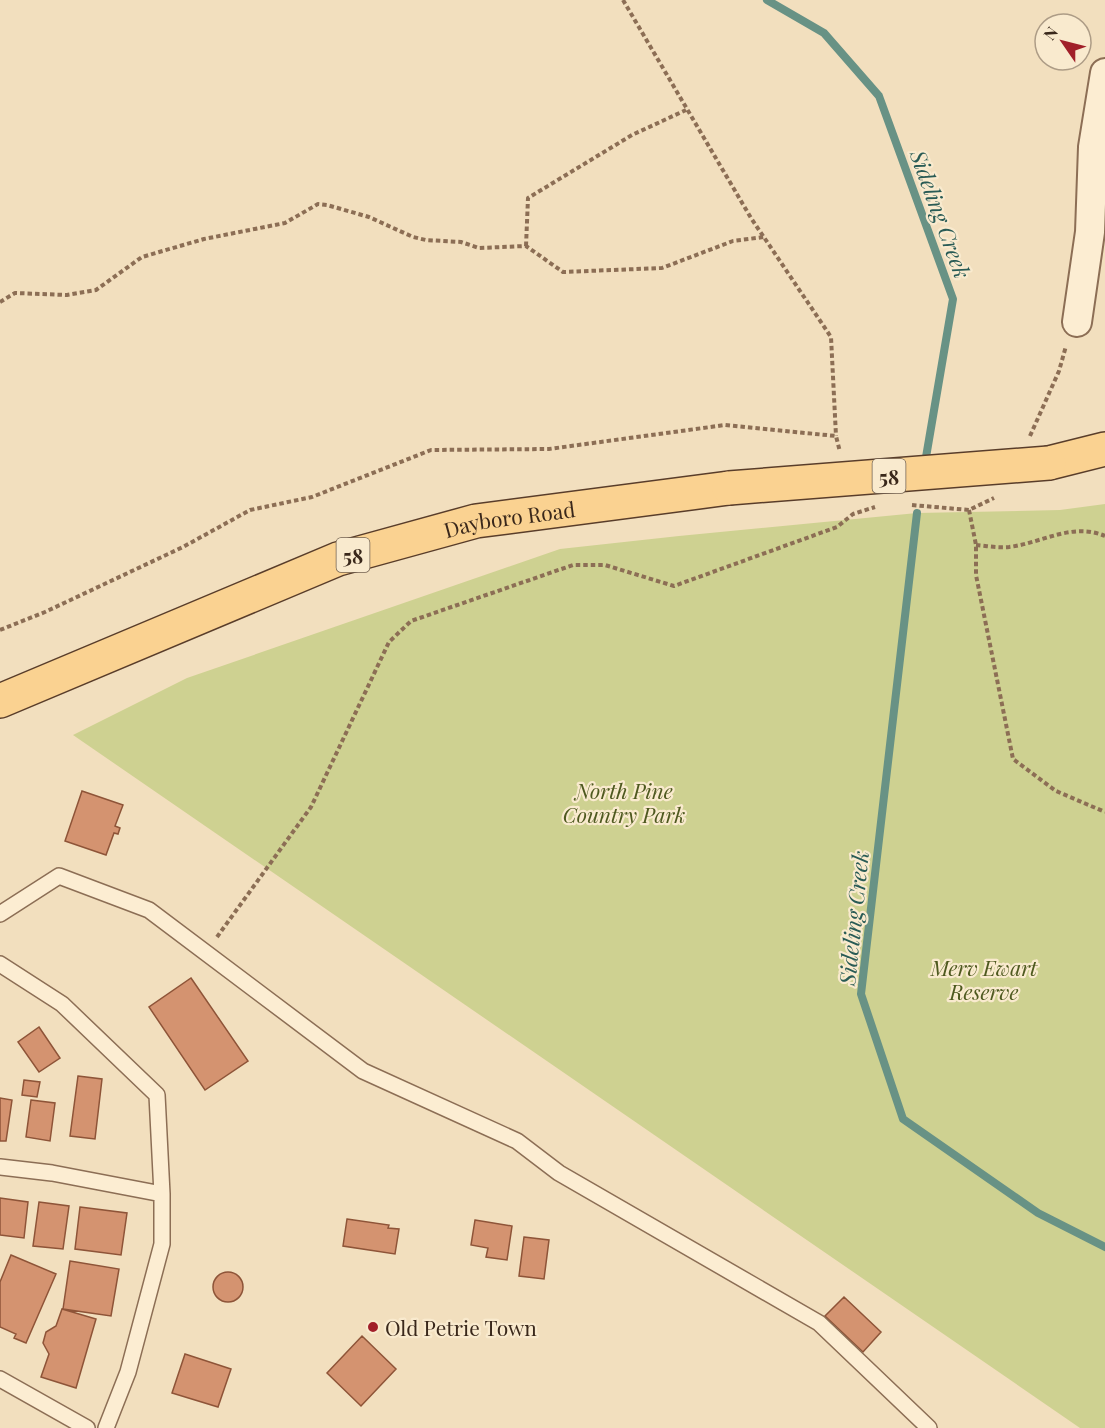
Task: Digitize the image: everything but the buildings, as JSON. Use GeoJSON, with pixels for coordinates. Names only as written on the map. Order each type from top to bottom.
{"type":"FeatureCollection","features":[{"type":"Feature","properties":{"kind":"main road","name":"Dayboro Road"},"geometry":{"type":"LineString","coordinates":[[1049,463],[1105,448]]}},
{"type":"Feature","properties":{"kind":"main road","name":"Dayboro Road"},"geometry":{"type":"LineString","coordinates":[[0,701],[338,559],[476,521],[729,488],[1049,463],[1105,465]]}},
{"type":"Feature","properties":{"kind":"street"},"geometry":{"type":"LineString","coordinates":[[1077,322],[1090,232],[1093,147],[1105,73]]}},
{"type":"Feature","properties":{"kind":"lane"},"geometry":{"type":"LineString","coordinates":[[0,914],[59,876],[149,910],[363,1071],[517,1142],[559,1173],[819,1323],[928,1428]]}},
{"type":"Feature","properties":{"kind":"lane"},"geometry":{"type":"LineString","coordinates":[[0,964],[62,1004],[158,1095],[162,1244],[128,1372],[106,1428]]}},
{"type":"Feature","properties":{"kind":"lane"},"geometry":{"type":"LineString","coordinates":[[0,1167],[52,1173],[162,1194]]}},
{"type":"Feature","properties":{"kind":"lane"},"geometry":{"type":"LineString","coordinates":[[0,1379],[87,1428]]}},
{"type":"Feature","properties":{"kind":"path"},"geometry":{"type":"LineString","coordinates":[[623,0],[686,110],[764,237],[831,337],[837,436],[841,459]]}},
{"type":"Feature","properties":{"kind":"path"},"geometry":{"type":"LineString","coordinates":[[526,246],[528,198],[632,135],[686,110]]}},
{"type":"Feature","properties":{"kind":"path"},"geometry":{"type":"LineString","coordinates":[[0,302],[15,294],[67,295],[96,290],[142,257],[204,239],[285,223],[318,204],[369,217],[413,237],[426,240],[461,242],[479,248],[526,246],[563,272],[662,268],[733,241],[764,237]]}},
{"type":"Feature","properties":{"kind":"path"},"geometry":{"type":"LineString","coordinates":[[0,630],[45,612],[183,547],[250,510],[312,497],[431,450],[549,449],[725,425],[837,436]]}},
{"type":"Feature","properties":{"kind":"path"},"geometry":{"type":"LineString","coordinates":[[851,503],[853,514]]}},
{"type":"Feature","properties":{"kind":"path"},"geometry":{"type":"LineString","coordinates":[[206,953],[311,807],[389,642],[411,621],[573,565],[605,565],[674,586],[837,527],[853,514],[883,505]]}},
{"type":"Feature","properties":{"kind":"path"},"geometry":{"type":"LineString","coordinates":[[909,505],[927,505]]}},
{"type":"Feature","properties":{"kind":"path"},"geometry":{"type":"LineString","coordinates":[[969,510],[976,545],[976,575],[1013,759],[1056,791],[1105,812]]}},
{"type":"Feature","properties":{"kind":"path"},"geometry":{"type":"LineString","coordinates":[[976,545],[1009,547],[1068,531],[1095,532],[1105,536]]}},
{"type":"Feature","properties":{"kind":"green space","name":"North Pine Country Park"},"geometry":{"type":"Polygon","coordinates":[[[1105,504],[1105,1428],[1080,1428],[73,735],[187,678],[560,549],[917,513],[1060,510],[1105,504]]]}},
{"type":"Feature","properties":{"kind":"waterway","name":"Sideling Creek"},"geometry":{"type":"LineString","coordinates":[[767,0],[824,33],[879,96],[953,299],[925,463]]}},
{"type":"Feature","properties":{"kind":"waterway","name":"Sideling Creek"},"geometry":{"type":"LineString","coordinates":[[917,513],[861,994],[903,1119],[1038,1213],[1105,1247]]}},
{"type":"Feature","properties":{"kind":"place","name":"Old Petrie Town"},"geometry":{"type":"Point","coordinates":[373,1327]}},
{"type":"Feature","properties":{"kind":"park label","name":"Merv Ewart Reserve"},"geometry":{"type":"Point","coordinates":[984,979]}}]}
